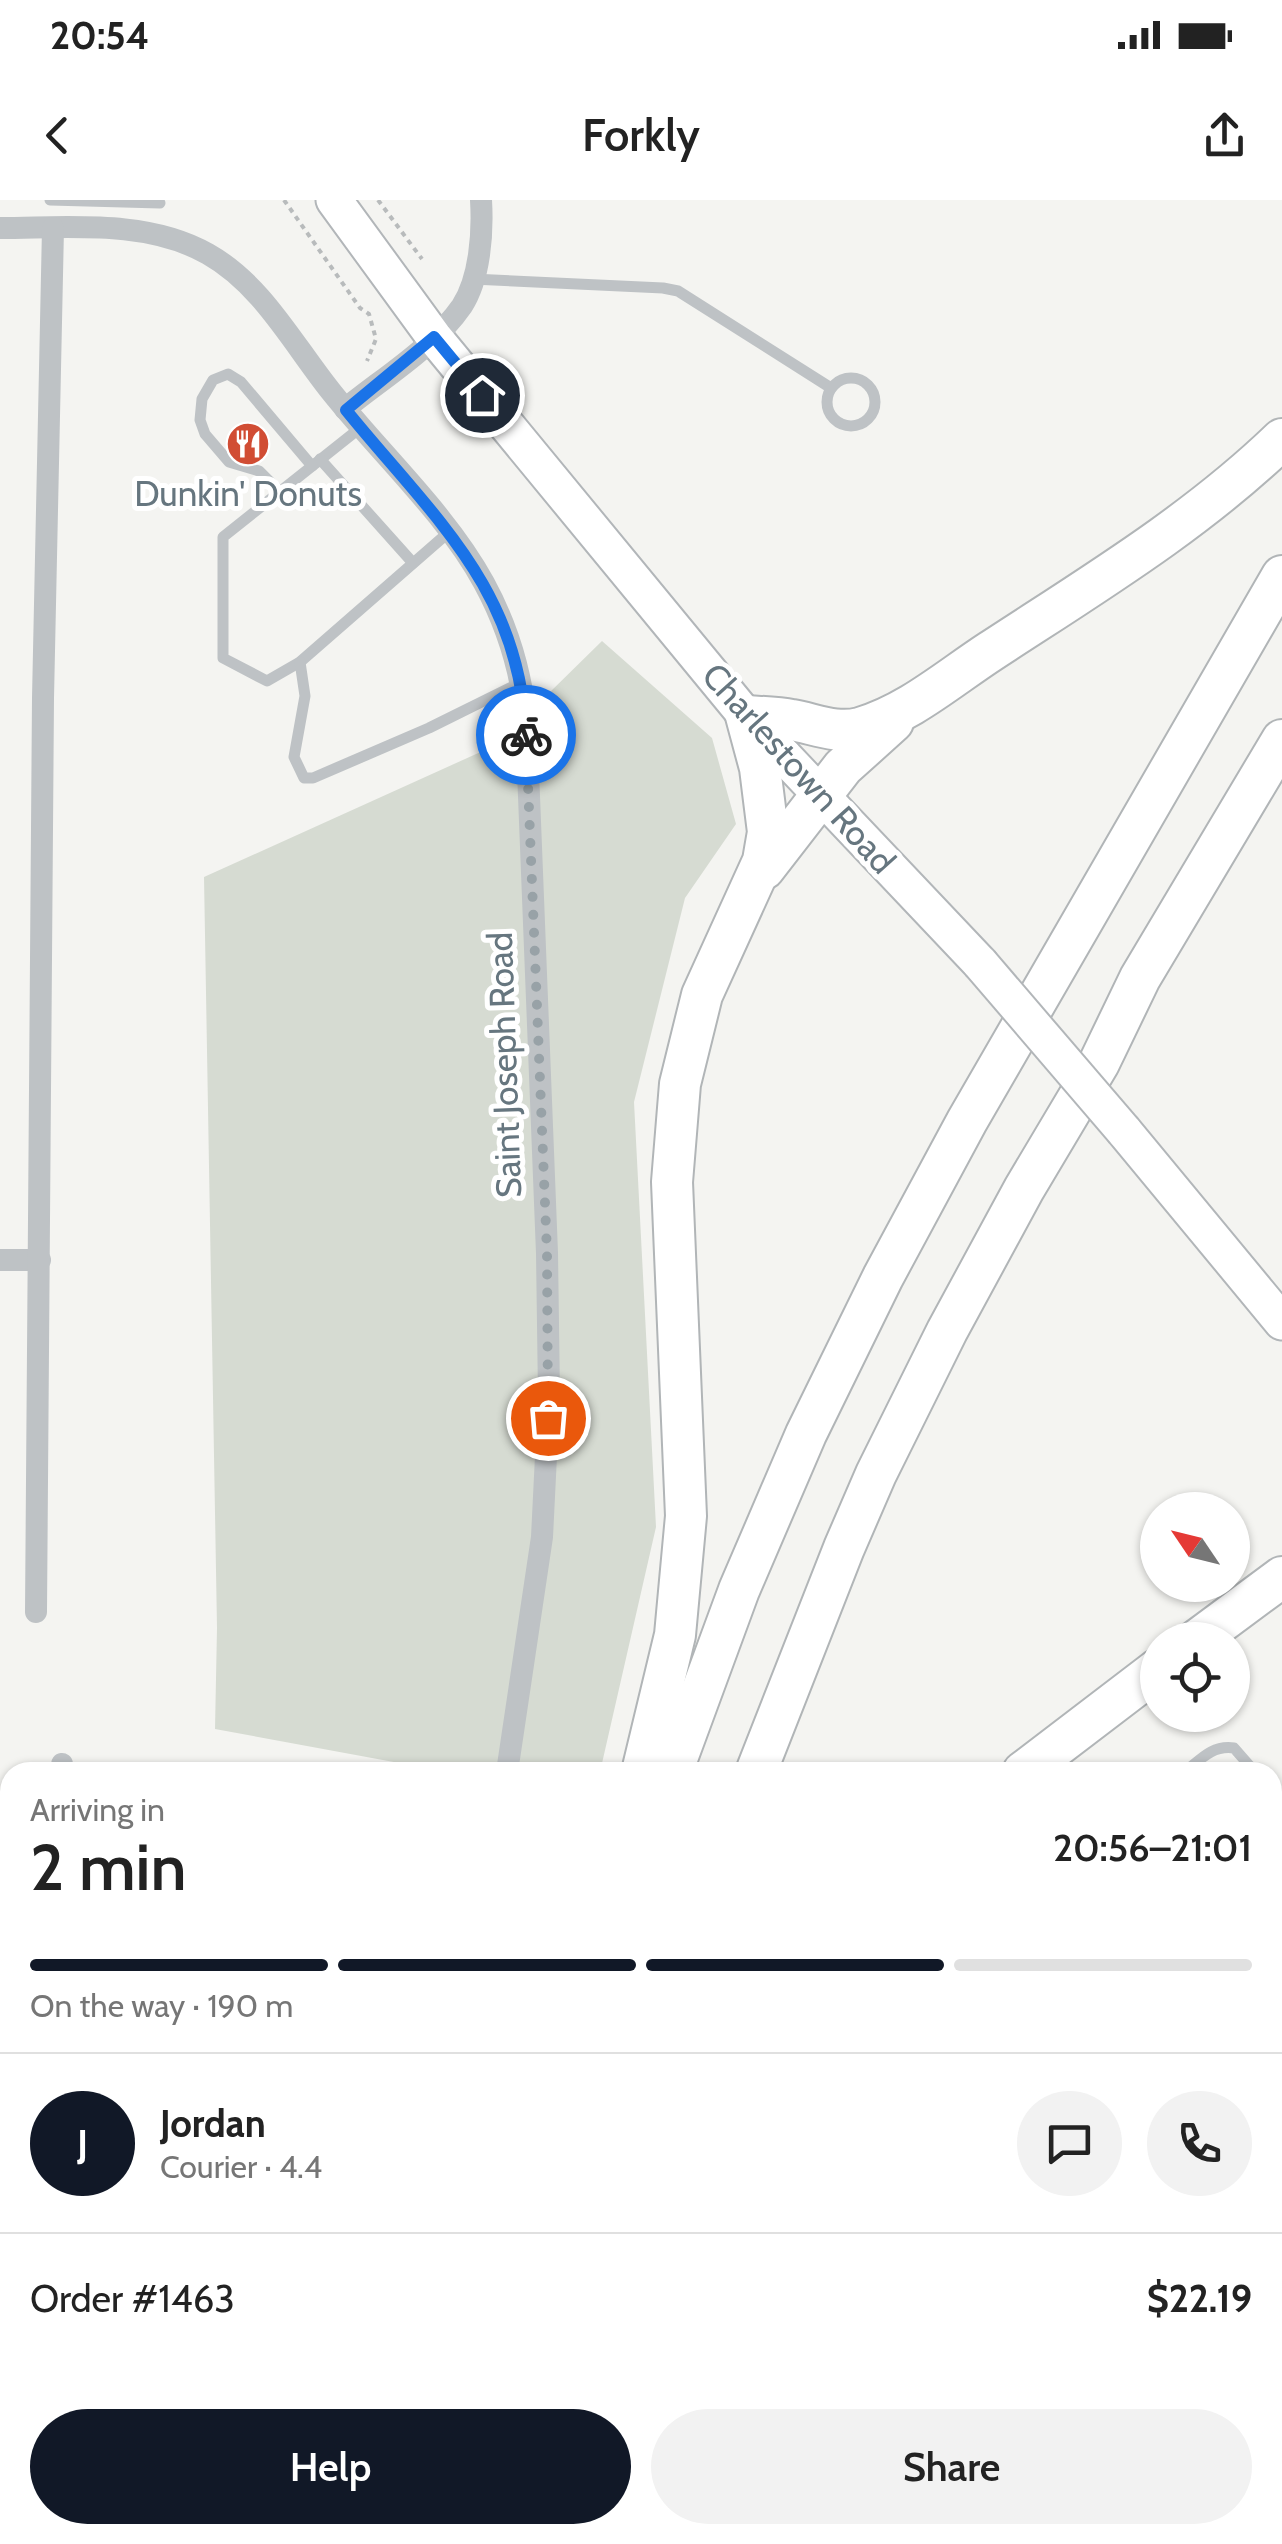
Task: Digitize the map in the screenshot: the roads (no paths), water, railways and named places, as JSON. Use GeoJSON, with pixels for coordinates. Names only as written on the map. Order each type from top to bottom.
{"type":"FeatureCollection","features":[{"type":"Feature","properties":{"kind":"highway"},"geometry":{"type":"LineString","coordinates":[[753,885],[843,767],[908,710],[957,673],[1164,538],[1282,439]]}},
{"type":"Feature","properties":{"kind":"highway"},"geometry":{"type":"LineString","coordinates":[[675,1762],[709,1666],[806,1434],[883,1277],[967,1121],[1282,576]]}},
{"type":"Feature","properties":{"kind":"highway"},"geometry":{"type":"LineString","coordinates":[[644,1762],[675,1635],[686,1516],[673,1234],[674,1132],[680,1084],[702,995],[753,885],[768,832],[760,768],[746,716],[789,719],[839,731],[908,710]]}},
{"type":"Feature","properties":{"kind":"highway"},"geometry":{"type":"LineString","coordinates":[[760,1762],[838,1563],[920,1384],[1024,1190],[1100,1063],[1140,978],[1282,740]]}},
{"type":"Feature","properties":{"kind":"highway"},"geometry":{"type":"LineString","coordinates":[[1221,1622],[1282,1577]]}},
{"type":"Feature","properties":{"kind":"highway"},"geometry":{"type":"LineString","coordinates":[[1036,1762],[1140,1683]]}},
{"type":"Feature","properties":{"kind":"main road","name":"Charlestown Road"},"geometry":{"type":"LineString","coordinates":[[334,200],[434,337],[746,716],[980,964],[1282,1322]]}},
{"type":"Feature","properties":{"kind":"street"},"geometry":{"type":"LineString","coordinates":[[353,419],[463,304],[482,227],[481,200]]}},
{"type":"Feature","properties":{"kind":"street","name":"Saint Joseph Road"},"geometry":{"type":"LineString","coordinates":[[0,228],[109,229],[178,240],[209,254],[258,294],[294,346],[448,532],[499,612],[522,682],[547,1253],[549,1395],[540,1553],[509,1762]]}},
{"type":"Feature","properties":{"kind":"street"},"geometry":{"type":"LineString","coordinates":[[36,1612],[44,698],[53,228]]}},
{"type":"Feature","properties":{"kind":"street"},"geometry":{"type":"LineString","coordinates":[[0,1260],[40,1260]]}},
{"type":"Feature","properties":{"kind":"lane"},"geometry":{"type":"LineString","coordinates":[[50,200],[160,201],[156,235]]}},
{"type":"Feature","properties":{"kind":"lane"},"geometry":{"type":"LineString","coordinates":[[472,279],[678,291],[831,388]]}},
{"type":"Feature","properties":{"kind":"lane"},"geometry":{"type":"LineString","coordinates":[[280,492],[259,471],[229,462],[205,434],[200,420],[202,399],[214,380],[228,374],[241,382],[413,563]]}},
{"type":"Feature","properties":{"kind":"lane"},"geometry":{"type":"LineString","coordinates":[[844,379],[867,384],[874,398],[867,420],[852,425],[837,421],[828,406],[831,388],[844,379]]}},
{"type":"Feature","properties":{"kind":"lane"},"geometry":{"type":"LineString","coordinates":[[353,419],[316,463],[223,537],[223,658],[267,682],[300,662],[448,532]]}},
{"type":"Feature","properties":{"kind":"lane"},"geometry":{"type":"LineString","coordinates":[[300,662],[305,696],[294,757],[304,778],[313,778],[429,728],[522,682]]}},
{"type":"Feature","properties":{"kind":"lane"},"geometry":{"type":"LineString","coordinates":[[1197,1762],[1221,1746],[1234,1748],[1246,1762]]}},
{"type":"Feature","properties":{"kind":"place","name":"Dunkin' Donuts"},"geometry":{"type":"Point","coordinates":[248,444]}}]}
